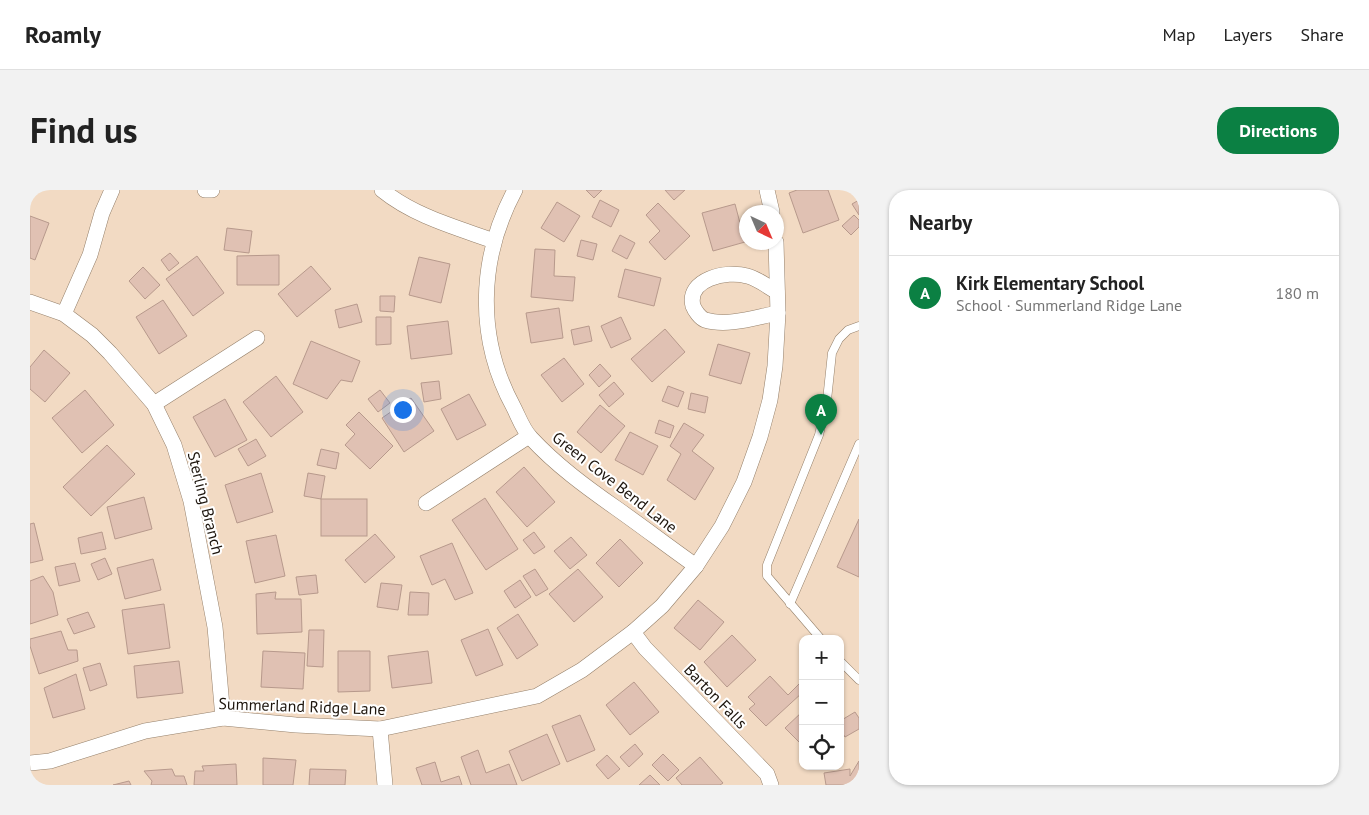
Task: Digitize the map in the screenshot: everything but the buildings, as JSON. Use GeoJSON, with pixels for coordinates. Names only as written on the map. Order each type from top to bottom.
{"type":"FeatureCollection","features":[{"type":"Feature","properties":{"kind":"street"},"geometry":{"type":"LineString","coordinates":[[64,314],[90,255],[102,213],[112,190]]}},
{"type":"Feature","properties":{"kind":"street"},"geometry":{"type":"LineString","coordinates":[[205,190],[212,190]]}},
{"type":"Feature","properties":{"kind":"street"},"geometry":{"type":"LineString","coordinates":[[382,190],[397,202],[429,217],[494,241]]}},
{"type":"Feature","properties":{"kind":"street","name":"Green Cove Bend Lane"},"geometry":{"type":"LineString","coordinates":[[515,190],[505,209],[494,241],[486,291],[488,334],[492,357],[504,390],[529,436],[552,458],[590,489],[696,566]]}},
{"type":"Feature","properties":{"kind":"street"},"geometry":{"type":"LineString","coordinates":[[767,190],[770,205]]}},
{"type":"Feature","properties":{"kind":"street","name":"Summerland Ridge Lane"},"geometry":{"type":"LineString","coordinates":[[30,764],[50,761],[146,731],[223,718],[296,725],[380,728],[537,696],[582,670],[633,632],[662,606],[696,566],[722,526],[744,482],[760,437],[770,400],[775,366],[778,313],[776,250]]}},
{"type":"Feature","properties":{"kind":"street"},"geometry":{"type":"LineString","coordinates":[[778,292],[748,276],[730,273],[712,278],[697,286],[691,299],[695,310],[704,319],[726,322],[778,313]]}},
{"type":"Feature","properties":{"kind":"street","name":"Sterling Branch"},"geometry":{"type":"LineString","coordinates":[[30,302],[64,314],[92,335],[134,379],[154,404],[174,445],[191,501],[215,627],[223,718]]}},
{"type":"Feature","properties":{"kind":"street"},"geometry":{"type":"LineString","coordinates":[[154,404],[258,338]]}},
{"type":"Feature","properties":{"kind":"street"},"geometry":{"type":"LineString","coordinates":[[426,503],[529,436]]}},
{"type":"Feature","properties":{"kind":"street","name":"Barton Falls"},"geometry":{"type":"LineString","coordinates":[[633,632],[645,648],[767,774],[771,785]]}},
{"type":"Feature","properties":{"kind":"street"},"geometry":{"type":"LineString","coordinates":[[380,728],[384,785]]}},
{"type":"Feature","properties":{"kind":"lane"},"geometry":{"type":"LineString","coordinates":[[817,635],[767,576],[767,565],[819,435],[827,400],[832,353],[839,339],[848,330],[859,326]]}},
{"type":"Feature","properties":{"kind":"lane"},"geometry":{"type":"LineString","coordinates":[[790,604],[859,444]]}},
{"type":"Feature","properties":{"kind":"lane"},"geometry":{"type":"LineString","coordinates":[[844,664],[859,680]]}},
{"type":"Feature","properties":{"kind":"place","name":"Kirk Elementary School"},"geometry":{"type":"Point","coordinates":[821,435]}}]}
